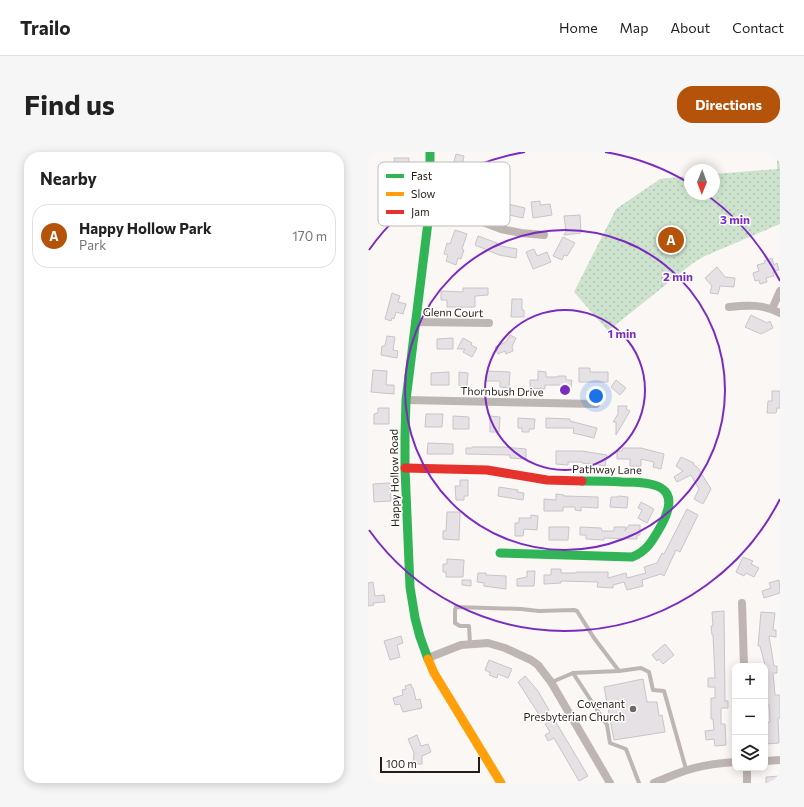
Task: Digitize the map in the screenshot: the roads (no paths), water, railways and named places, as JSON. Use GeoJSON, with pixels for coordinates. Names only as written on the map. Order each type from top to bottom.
{"type":"FeatureCollection","features":[{"type":"Feature","properties":{"kind":"main road","name":"Happy Hollow Road"},"geometry":{"type":"LineString","coordinates":[[427,226],[406,400],[405,468],[410,587],[415,618],[434,673],[501,783]]}},
{"type":"Feature","properties":{"kind":"main road","name":"Pathway Lane"},"geometry":{"type":"LineString","coordinates":[[405,468],[487,470],[547,480],[646,482],[660,486],[665,490],[670,502],[666,516],[649,547],[639,555],[632,557],[500,553]]}},
{"type":"Feature","properties":{"kind":"street"},"geometry":{"type":"LineString","coordinates":[[493,226],[521,233],[544,235]]}},
{"type":"Feature","properties":{"kind":"street"},"geometry":{"type":"LineString","coordinates":[[772,309],[780,291]]}},
{"type":"Feature","properties":{"kind":"street"},"geometry":{"type":"LineString","coordinates":[[729,306],[752,305],[780,312]]}},
{"type":"Feature","properties":{"kind":"street","name":"Glenn Court"},"geometry":{"type":"LineString","coordinates":[[415,322],[489,324]]}},
{"type":"Feature","properties":{"kind":"street","name":"Thornbush Drive"},"geometry":{"type":"LineString","coordinates":[[406,400],[596,404]]}},
{"type":"Feature","properties":{"kind":"street"},"geometry":{"type":"LineString","coordinates":[[742,603],[744,663]]}},
{"type":"Feature","properties":{"kind":"street"},"geometry":{"type":"LineString","coordinates":[[428,658],[454,648],[470,644],[488,643],[523,655],[538,665],[551,682],[610,783]]}},
{"type":"Feature","properties":{"kind":"street"},"geometry":{"type":"LineString","coordinates":[[768,761],[780,760]]}},
{"type":"Feature","properties":{"kind":"street"},"geometry":{"type":"LineString","coordinates":[[654,783],[686,769],[716,763],[732,762]]}},
{"type":"Feature","properties":{"kind":"street"},"geometry":{"type":"LineString","coordinates":[[747,771],[747,783]]}},
{"type":"Feature","properties":{"kind":"lane"},"geometry":{"type":"LineString","coordinates":[[470,644],[468,626],[460,626],[455,623],[456,607],[538,611],[574,610],[577,611],[594,638],[619,671]]}},
{"type":"Feature","properties":{"kind":"lane"},"geometry":{"type":"LineString","coordinates":[[551,682],[573,672],[619,671],[641,668],[649,672],[653,690],[664,691],[686,769]]}},
{"type":"Feature","properties":{"kind":"lane"},"geometry":{"type":"LineString","coordinates":[[573,672],[607,725],[610,743],[626,749],[639,783]]}},
{"type":"Feature","properties":{"kind":"place","name":"Happy Hollow Park"},"geometry":{"type":"Point","coordinates":[671,240]}},
{"type":"Feature","properties":{"kind":"place","name":"Covenant Presbyterian Church"},"geometry":{"type":"Point","coordinates":[633,709]}}]}
